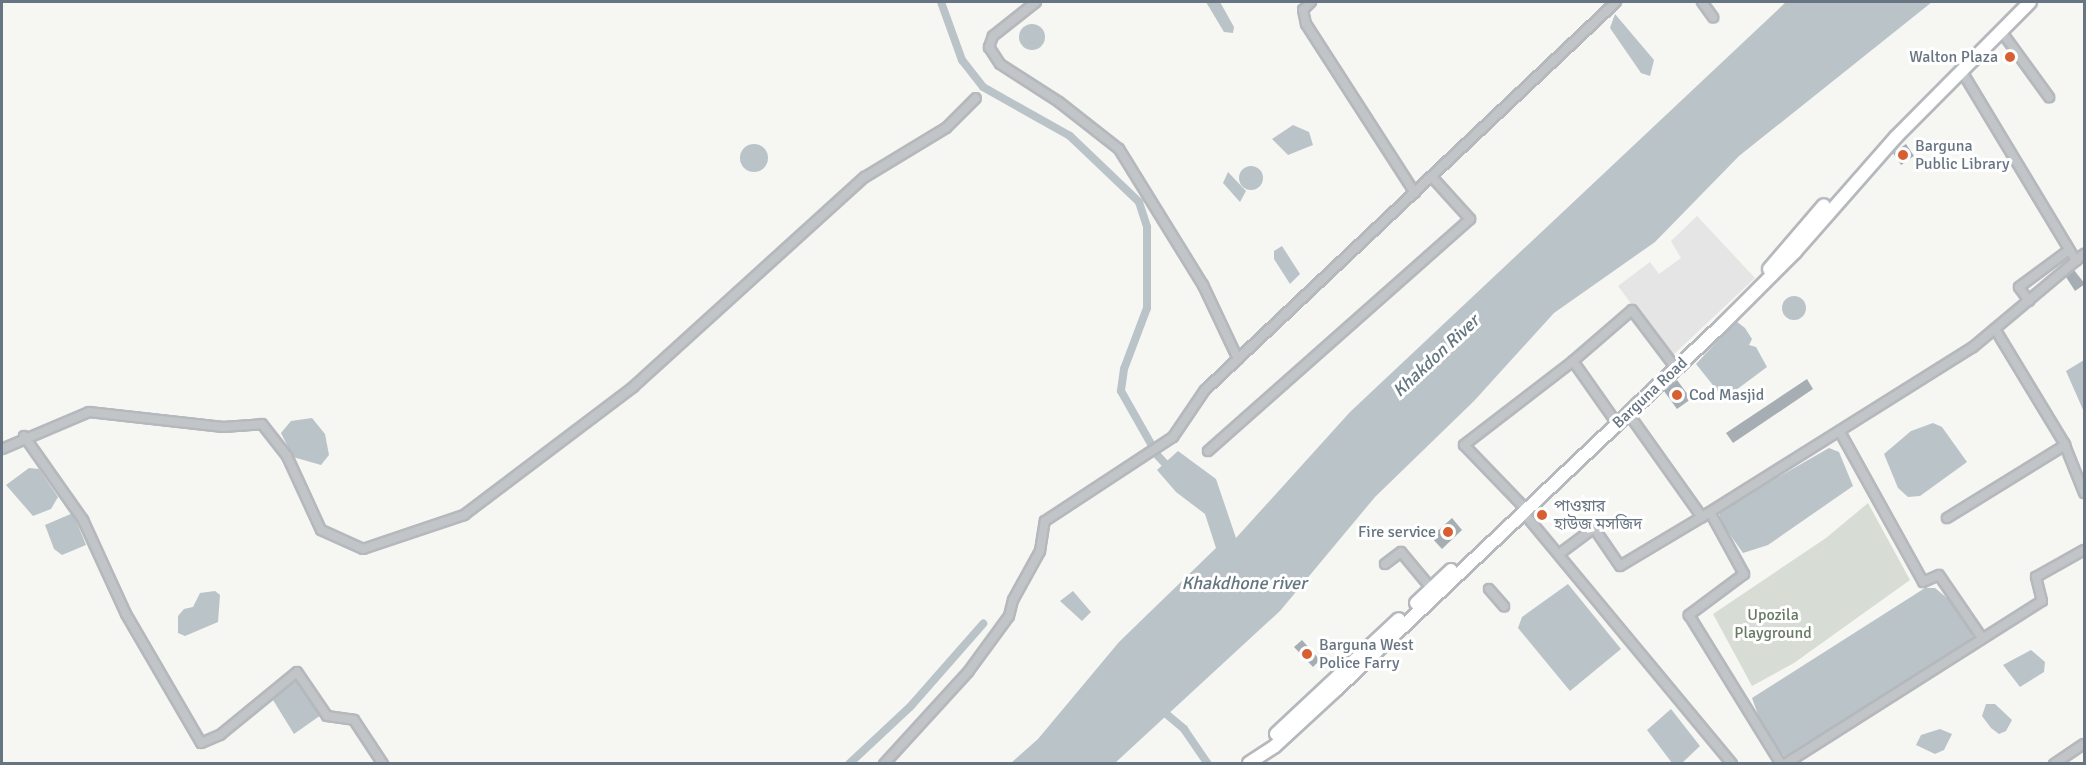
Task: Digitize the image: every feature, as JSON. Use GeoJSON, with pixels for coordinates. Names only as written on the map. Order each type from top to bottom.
{"type":"FeatureCollection","features":[{"type":"Feature","properties":{"kind":"main road","name":"Barguna Road"},"geometry":{"type":"LineString","coordinates":[[1249,763],[1275,746],[1612,418],[1761,278],[1866,158],[2022,2]]}},
{"type":"Feature","properties":{"kind":"main road","name":"Barguna Road"},"geometry":{"type":"LineString","coordinates":[[1249,763],[1431,588],[1628,414],[1783,266],[1850,187],[1961,70],[2030,2]]}},
{"type":"Feature","properties":{"kind":"street"},"geometry":{"type":"LineString","coordinates":[[1036,2],[993,36],[989,47],[1000,64],[1119,149],[1203,285],[1238,359]]}},
{"type":"Feature","properties":{"kind":"street"},"geometry":{"type":"LineString","coordinates":[[1311,2],[1303,10],[1306,24],[1415,193]]}},
{"type":"Feature","properties":{"kind":"street"},"geometry":{"type":"LineString","coordinates":[[884,764],[968,672],[1009,616],[1013,600],[1040,551],[1045,521],[1173,437],[1205,390],[1616,2]]}},
{"type":"Feature","properties":{"kind":"street"},"geometry":{"type":"LineString","coordinates":[[1702,2],[1713,17]]}},
{"type":"Feature","properties":{"kind":"street"},"geometry":{"type":"LineString","coordinates":[[2001,31],[2049,97]]}},
{"type":"Feature","properties":{"kind":"street"},"geometry":{"type":"LineString","coordinates":[[1961,70],[2076,261]]}},
{"type":"Feature","properties":{"kind":"street"},"geometry":{"type":"LineString","coordinates":[[2,449],[24,436],[89,412],[223,426],[262,424],[273,432],[287,456],[321,530],[342,540],[363,549],[464,514],[633,387],[864,177],[946,128],[976,98]]}},
{"type":"Feature","properties":{"kind":"street"},"geometry":{"type":"LineString","coordinates":[[1208,451],[1470,219],[1432,177]]}},
{"type":"Feature","properties":{"kind":"street"},"geometry":{"type":"LineString","coordinates":[[2029,301],[2019,286],[2069,250]]}},
{"type":"Feature","properties":{"kind":"street"},"geometry":{"type":"LineString","coordinates":[[1559,554],[1594,528],[1620,566],[1840,432],[1995,329],[2085,254]]}},
{"type":"Feature","properties":{"kind":"street"},"geometry":{"type":"LineString","coordinates":[[1672,363],[1632,310],[1573,361],[1464,445],[1522,508],[1732,764]]}},
{"type":"Feature","properties":{"kind":"street"},"geometry":{"type":"LineString","coordinates":[[1995,329],[2065,446],[2085,493]]}},
{"type":"Feature","properties":{"kind":"street"},"geometry":{"type":"LineString","coordinates":[[1573,361],[1612,418]]}},
{"type":"Feature","properties":{"kind":"street"},"geometry":{"type":"LineString","coordinates":[[1628,414],[1702,517]]}},
{"type":"Feature","properties":{"kind":"street"},"geometry":{"type":"LineString","coordinates":[[1840,432],[1923,582],[1939,575],[1982,638]]}},
{"type":"Feature","properties":{"kind":"street"},"geometry":{"type":"LineString","coordinates":[[24,436],[83,520],[126,614],[201,743],[220,735],[297,672],[327,716],[354,720],[383,764]]}},
{"type":"Feature","properties":{"kind":"street"},"geometry":{"type":"LineString","coordinates":[[1947,518],[2065,446]]}},
{"type":"Feature","properties":{"kind":"street"},"geometry":{"type":"LineString","coordinates":[[1710,512],[1744,574],[1689,612],[1689,616],[1783,764],[2042,601],[2036,577],[2085,550]]}},
{"type":"Feature","properties":{"kind":"street"},"geometry":{"type":"LineString","coordinates":[[1385,564],[1401,552],[1431,588]]}},
{"type":"Feature","properties":{"kind":"street"},"geometry":{"type":"LineString","coordinates":[[1489,589],[1504,606]]}},
{"type":"Feature","properties":{"kind":"street"},"geometry":{"type":"LineString","coordinates":[[2054,764],[2085,744]]}},
{"type":"Feature","properties":{"kind":"shaded area"},"geometry":{"type":"Polygon","coordinates":[[[1697,216],[1755,278],[1671,357],[1618,286],[1650,262],[1659,274],[1681,258],[1671,241],[1697,216]]]}},
{"type":"Feature","properties":{"kind":"green space","name":"Upozila Playground"},"geometry":{"type":"Polygon","coordinates":[[[1868,503],[1910,580],[1794,663],[1752,686],[1713,614],[1826,538],[1868,503]]]}},
{"type":"Feature","properties":{"kind":"water"},"geometry":{"type":"Polygon","coordinates":[[[1206,2],[1220,2],[1234,27],[1233,33],[1224,32],[1206,2]]]}},
{"type":"Feature","properties":{"kind":"water","name":"Khakdhone river"},"geometry":{"type":"Polygon","coordinates":[[[1786,2],[1932,2],[1739,156],[1655,242],[1554,313],[1474,401],[1375,497],[1280,611],[1115,763],[1011,763],[1038,739],[1119,642],[1216,548],[1205,514],[1176,492],[1157,470],[1178,451],[1216,479],[1236,538],[1350,412],[1786,2]]]}},
{"type":"Feature","properties":{"kind":"water"},"geometry":{"type":"Polygon","coordinates":[[[1615,14],[1654,60],[1650,76],[1641,73],[1610,28],[1615,14]]]}},
{"type":"Feature","properties":{"kind":"water"},"geometry":{"type":"Polygon","coordinates":[[[1032,24],[1041,28],[1045,37],[1041,46],[1032,50],[1023,46],[1019,37],[1023,28],[1032,24]]]}},
{"type":"Feature","properties":{"kind":"water"},"geometry":{"type":"Polygon","coordinates":[[[1293,125],[1309,132],[1313,145],[1288,155],[1272,139],[1293,125]]]}},
{"type":"Feature","properties":{"kind":"water"},"geometry":{"type":"Polygon","coordinates":[[[754,144],[764,148],[768,158],[764,168],[754,172],[744,168],[740,158],[744,148],[754,144]]]}},
{"type":"Feature","properties":{"kind":"water"},"geometry":{"type":"Polygon","coordinates":[[[1251,166],[1260,169],[1263,178],[1260,187],[1251,190],[1242,187],[1239,178],[1242,169],[1251,166]]]}},
{"type":"Feature","properties":{"kind":"water"},"geometry":{"type":"Polygon","coordinates":[[[1228,172],[1246,191],[1240,202],[1223,183],[1228,172]]]}},
{"type":"Feature","properties":{"kind":"water"},"geometry":{"type":"Polygon","coordinates":[[[1282,246],[1300,274],[1290,284],[1274,259],[1274,251],[1282,246]]]}},
{"type":"Feature","properties":{"kind":"water"},"geometry":{"type":"Polygon","coordinates":[[[1794,296],[1802,300],[1806,308],[1802,316],[1794,320],[1786,316],[1782,308],[1786,300],[1794,296]]]}},
{"type":"Feature","properties":{"kind":"water"},"geometry":{"type":"Polygon","coordinates":[[[1736,321],[1745,328],[1752,339],[1749,345],[1756,347],[1767,367],[1724,399],[1696,364],[1736,321]]]}},
{"type":"Feature","properties":{"kind":"water"},"geometry":{"type":"Polygon","coordinates":[[[2084,360],[2084,412],[2066,371],[2084,360]]]}},
{"type":"Feature","properties":{"kind":"water"},"geometry":{"type":"Polygon","coordinates":[[[312,418],[325,434],[329,455],[321,465],[293,457],[281,433],[291,421],[312,418]]]}},
{"type":"Feature","properties":{"kind":"water"},"geometry":{"type":"Polygon","coordinates":[[[1933,423],[1942,427],[1967,462],[1920,496],[1908,497],[1898,488],[1884,454],[1911,431],[1933,423]]]}},
{"type":"Feature","properties":{"kind":"water"},"geometry":{"type":"Polygon","coordinates":[[[1829,448],[1839,452],[1853,486],[1768,545],[1743,553],[1721,522],[1719,511],[1829,448]]]}},
{"type":"Feature","properties":{"kind":"water"},"geometry":{"type":"Polygon","coordinates":[[[29,468],[39,469],[58,497],[51,509],[33,516],[6,485],[29,468]]]}},
{"type":"Feature","properties":{"kind":"water"},"geometry":{"type":"Polygon","coordinates":[[[73,513],[86,545],[62,555],[54,549],[45,525],[73,513]]]}},
{"type":"Feature","properties":{"kind":"water"},"geometry":{"type":"Polygon","coordinates":[[[1568,584],[1621,649],[1570,691],[1518,628],[1522,617],[1568,584]]]}},
{"type":"Feature","properties":{"kind":"water"},"geometry":{"type":"Polygon","coordinates":[[[1925,588],[1935,588],[1959,608],[1975,641],[1785,757],[1762,726],[1752,698],[1925,588]]]}},
{"type":"Feature","properties":{"kind":"water"},"geometry":{"type":"Polygon","coordinates":[[[215,591],[220,595],[218,622],[185,636],[178,633],[178,616],[184,609],[193,607],[200,593],[215,591]]]}},
{"type":"Feature","properties":{"kind":"water"},"geometry":{"type":"Polygon","coordinates":[[[1073,591],[1091,612],[1082,621],[1060,601],[1073,591]]]}},
{"type":"Feature","properties":{"kind":"water"},"geometry":{"type":"Polygon","coordinates":[[[2031,650],[2045,662],[2044,672],[2020,687],[2003,665],[2031,650]]]}},
{"type":"Feature","properties":{"kind":"water"},"geometry":{"type":"Polygon","coordinates":[[[297,678],[321,715],[294,734],[273,700],[297,678]]]}},
{"type":"Feature","properties":{"kind":"water"},"geometry":{"type":"Polygon","coordinates":[[[1986,704],[1995,704],[2012,720],[2006,731],[1999,734],[1982,716],[1986,704]]]}},
{"type":"Feature","properties":{"kind":"water"},"geometry":{"type":"Polygon","coordinates":[[[1671,709],[1700,746],[1682,763],[1672,763],[1647,730],[1671,709]]]}},
{"type":"Feature","properties":{"kind":"water"},"geometry":{"type":"Polygon","coordinates":[[[1940,729],[1952,734],[1944,750],[1935,754],[1916,745],[1921,735],[1940,729]]]}},
{"type":"Feature","properties":{"kind":"building","name":"Barguna Public Library"},"geometry":{"type":"Polygon","coordinates":[[[1906,144],[1914,156],[1901,165],[1893,153],[1906,144]]]}},
{"type":"Feature","properties":{"kind":"building"},"geometry":{"type":"Polygon","coordinates":[[[2074,270],[2085,284],[2075,291],[2066,277],[2074,270]]]}},
{"type":"Feature","properties":{"kind":"building"},"geometry":{"type":"Polygon","coordinates":[[[1807,379],[1813,389],[1733,443],[1726,433],[1807,379]]]}},
{"type":"Feature","properties":{"kind":"building","name":"Cod Masjid"},"geometry":{"type":"Polygon","coordinates":[[[1677,380],[1691,399],[1677,409],[1664,391],[1677,380]]]}},
{"type":"Feature","properties":{"kind":"building","name":"Fire service"},"geometry":{"type":"Polygon","coordinates":[[[1452,518],[1462,530],[1442,549],[1431,537],[1452,518]]]}},
{"type":"Feature","properties":{"kind":"building","name":"Barguna West Police Farry"},"geometry":{"type":"Polygon","coordinates":[[[1302,640],[1320,660],[1313,667],[1294,647],[1302,640]]]}},
{"type":"Feature","properties":{"kind":"waterway"},"geometry":{"type":"LineString","coordinates":[[941,2],[962,60],[983,87],[1070,136],[1139,202],[1147,227],[1147,308],[1124,369],[1121,391],[1151,444]]}},
{"type":"Feature","properties":{"kind":"waterway"},"geometry":{"type":"LineString","coordinates":[[1158,456],[1172,471]]}},
{"type":"Feature","properties":{"kind":"waterway"},"geometry":{"type":"LineString","coordinates":[[849,764],[910,707],[983,624]]}},
{"type":"Feature","properties":{"kind":"waterway"},"geometry":{"type":"LineString","coordinates":[[1158,707],[1184,729],[1208,764]]}},
{"type":"Feature","properties":{"kind":"place","name":"Walton Plaza"},"geometry":{"type":"Point","coordinates":[2010,57]}},
{"type":"Feature","properties":{"kind":"place","name":"Barguna Public Library"},"geometry":{"type":"Point","coordinates":[1903,155]}},
{"type":"Feature","properties":{"kind":"place","name":"Cod Masjid"},"geometry":{"type":"Point","coordinates":[1677,395]}},
{"type":"Feature","properties":{"kind":"place","name":"পাওয়ার হাউজ মসজিদ"},"geometry":{"type":"Point","coordinates":[1542,515]}},
{"type":"Feature","properties":{"kind":"place","name":"Fire service"},"geometry":{"type":"Point","coordinates":[1448,532]}},
{"type":"Feature","properties":{"kind":"place","name":"Barguna West Police Farry"},"geometry":{"type":"Point","coordinates":[1307,654]}},
{"type":"Feature","properties":{"kind":"water label","name":"Khakdon River"},"geometry":{"type":"Point","coordinates":[1436,356]}}]}
